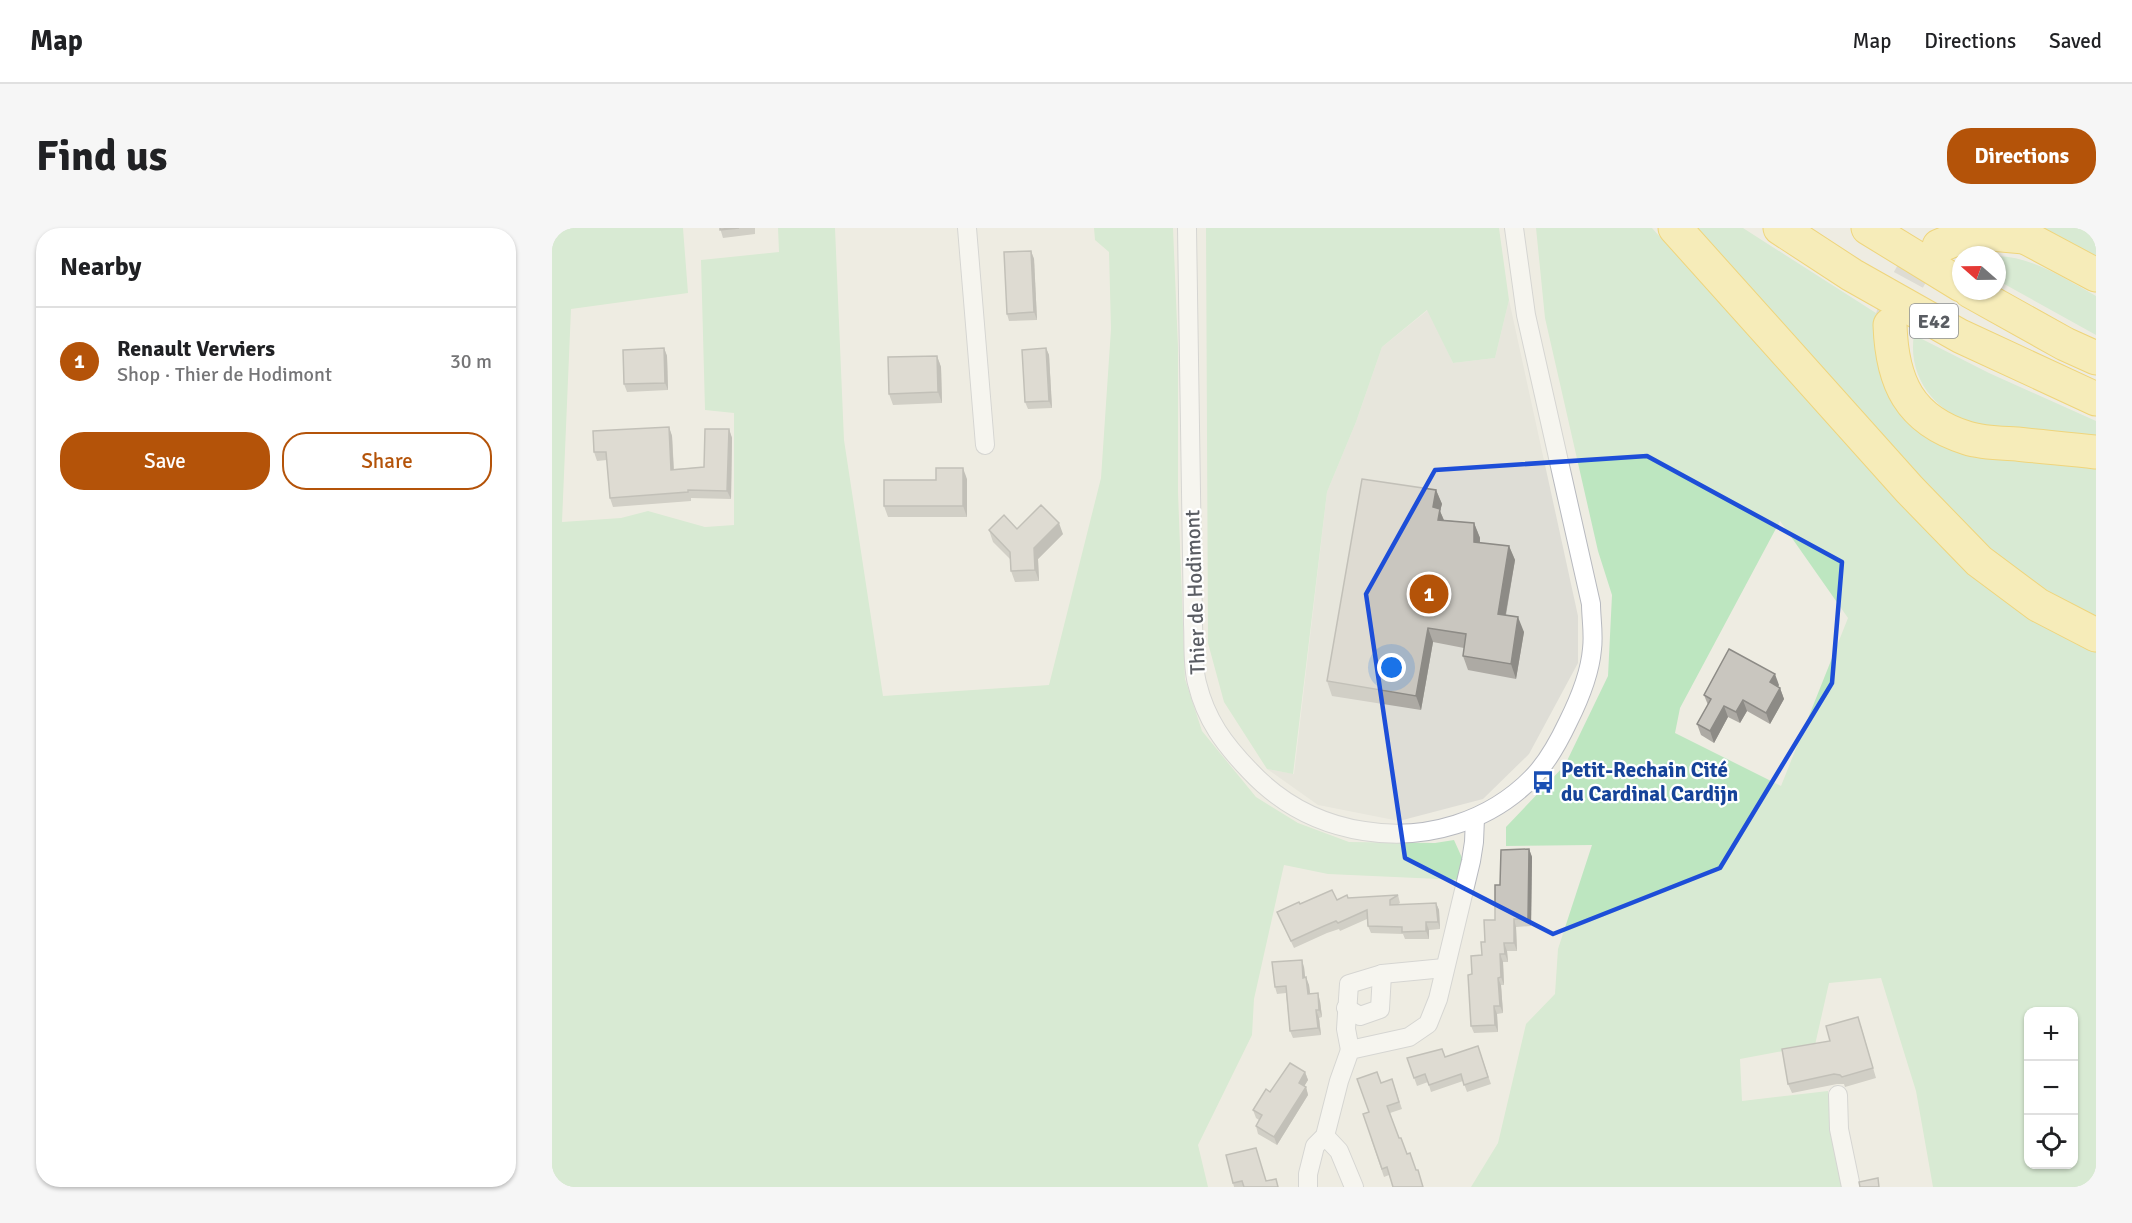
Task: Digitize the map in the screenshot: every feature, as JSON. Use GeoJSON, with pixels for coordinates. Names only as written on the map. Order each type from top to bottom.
{"type":"FeatureCollection","features":[{"type":"Feature","properties":{"kind":"highway"},"geometry":{"type":"LineString","coordinates":[[1675,228],[1910,490],[1979,561],[2038,605],[2096,634]]}},
{"type":"Feature","properties":{"kind":"highway","name":"E42"},"geometry":{"type":"LineString","coordinates":[[1780,228],[1852,275],[1960,336],[2096,399]]}},
{"type":"Feature","properties":{"kind":"highway","name":"E42"},"geometry":{"type":"LineString","coordinates":[[1868,228],[1952,279]]}},
{"type":"Feature","properties":{"kind":"highway"},"geometry":{"type":"LineString","coordinates":[[1939,246],[1966,235],[2016,232],[2096,276]]}},
{"type":"Feature","properties":{"kind":"highway","name":"E42"},"geometry":{"type":"LineString","coordinates":[[1986,300],[2065,344],[2096,358]]}},
{"type":"Feature","properties":{"kind":"highway"},"geometry":{"type":"LineString","coordinates":[[1890,325],[1891,353],[1904,391],[1924,417],[1940,427],[1968,439],[2096,452]]}},
{"type":"Feature","properties":{"kind":"street"},"geometry":{"type":"LineString","coordinates":[[967,228],[985,445]]}},
{"type":"Feature","properties":{"kind":"street","name":"Thier de Hodimont"},"geometry":{"type":"LineString","coordinates":[[1187,228],[1193,624],[1197,681],[1218,736],[1266,789],[1306,814],[1340,827],[1385,835],[1428,833],[1475,818],[1508,799],[1535,775],[1556,747],[1574,711],[1592,649],[1591,603],[1526,315],[1514,228]]}},
{"type":"Feature","properties":{"kind":"street"},"geometry":{"type":"LineString","coordinates":[[1350,1050],[1409,1037],[1428,1024],[1438,999],[1471,861],[1475,818]]}},
{"type":"Feature","properties":{"kind":"street"},"geometry":{"type":"LineString","coordinates":[[1308,1187],[1308,1174],[1315,1146],[1325,1136],[1339,1081],[1350,1050],[1346,1029],[1348,984],[1382,974],[1444,968]]}},
{"type":"Feature","properties":{"kind":"street"},"geometry":{"type":"LineString","coordinates":[[1346,1008],[1360,1016],[1380,1009],[1382,974]]}},
{"type":"Feature","properties":{"kind":"street"},"geometry":{"type":"LineString","coordinates":[[1838,1095],[1839,1129],[1851,1187]]}},
{"type":"Feature","properties":{"kind":"street"},"geometry":{"type":"LineString","coordinates":[[1325,1136],[1339,1151],[1354,1187]]}},
{"type":"Feature","properties":{"kind":"highlighted area"},"geometry":{"type":"Polygon","coordinates":[[[1647,456],[1842,562],[1832,683],[1720,868],[1553,934],[1405,858],[1366,594],[1435,470],[1647,456]]]}},
{"type":"Feature","properties":{"kind":"shaded area"},"geometry":{"type":"Polygon","coordinates":[[[1509,300],[1578,616],[1578,663],[1529,754],[1483,799],[1399,821],[1318,805],[1267,769],[1294,774],[1327,492],[1356,422],[1382,347],[1428,310],[1453,363],[1495,358],[1509,300]]]}},
{"type":"Feature","properties":{"kind":"green space"},"geometry":{"type":"Polygon","coordinates":[[[552,228],[683,228],[688,293],[571,309],[562,522],[621,518],[648,511],[705,527],[734,525],[734,413],[705,410],[701,260],[779,252],[778,228],[835,228],[844,440],[883,696],[1049,685],[1101,478],[1111,329],[1109,252],[1095,240],[1094,228],[1173,228],[1178,347],[1178,492],[1185,679],[1202,731],[1256,797],[1298,823],[1349,842],[1435,843],[1454,840],[1463,860],[1461,880],[1328,874],[1284,865],[1254,999],[1252,1035],[1198,1145],[1208,1187],[552,1187],[552,228]]]}},
{"type":"Feature","properties":{"kind":"green space"},"geometry":{"type":"Polygon","coordinates":[[[1206,228],[1499,228],[1509,300],[1495,358],[1453,363],[1427,310],[1382,347],[1356,422],[1327,492],[1293,774],[1267,769],[1224,702],[1208,643],[1206,228]]]}},
{"type":"Feature","properties":{"kind":"green space"},"geometry":{"type":"Polygon","coordinates":[[[1536,228],[1652,228],[1924,527],[2096,648],[2096,1187],[1933,1187],[1916,1091],[1881,978],[1829,983],[1815,1045],[1740,1059],[1742,1101],[1828,1091],[1844,1187],[1471,1187],[1498,1143],[1526,1024],[1555,994],[1558,949],[1592,845],[1506,846],[1506,827],[1565,765],[1608,676],[1612,595],[1598,551],[1545,318],[1536,228]],[[1780,521],[1680,708],[1675,733],[1781,786],[1848,618],[1780,521]]]}},
{"type":"Feature","properties":{"kind":"green space"},"geometry":{"type":"Polygon","coordinates":[[[1696,228],[1743,228],[1876,313],[1875,344],[1879,370],[1889,394],[1906,420],[2096,467],[2096,617],[2041,586],[2007,562],[1959,521],[1696,228]]]}},
{"type":"Feature","properties":{"kind":"green space"},"geometry":{"type":"Polygon","coordinates":[[[2044,228],[2096,228],[2096,256],[2044,228]]]}},
{"type":"Feature","properties":{"kind":"green space"},"geometry":{"type":"Polygon","coordinates":[[[2006,257],[2036,265],[2096,296],[2096,335],[2006,285],[2006,257]]]}},
{"type":"Feature","properties":{"kind":"green space"},"geometry":{"type":"Polygon","coordinates":[[[1914,335],[1989,373],[2096,421],[2096,436],[1985,426],[1948,412],[1927,392],[1920,379],[1915,365],[1914,335]]]}},
{"type":"Feature","properties":{"kind":"building"},"geometry":{"type":"Polygon","coordinates":[[[1031,251],[1034,312],[1007,314],[1004,252],[1031,251]]]}},
{"type":"Feature","properties":{"kind":"building"},"geometry":{"type":"Polygon","coordinates":[[[664,348],[665,383],[624,384],[623,350],[664,348]]]}},
{"type":"Feature","properties":{"kind":"building"},"geometry":{"type":"Polygon","coordinates":[[[1046,348],[1049,401],[1025,402],[1022,350],[1046,348]]]}},
{"type":"Feature","properties":{"kind":"building"},"geometry":{"type":"Polygon","coordinates":[[[937,356],[938,392],[889,394],[888,357],[937,356]]]}},
{"type":"Feature","properties":{"kind":"building"},"geometry":{"type":"Polygon","coordinates":[[[669,427],[671,470],[704,467],[705,429],[729,429],[727,491],[688,490],[688,492],[610,498],[606,452],[594,452],[593,431],[669,427]]]}},
{"type":"Feature","properties":{"kind":"building"},"geometry":{"type":"Polygon","coordinates":[[[936,468],[963,468],[963,506],[884,506],[884,480],[936,480],[936,468]]]}},
{"type":"Feature","properties":{"kind":"building"},"geometry":{"type":"Polygon","coordinates":[[[1362,479],[1436,490],[1433,507],[1440,509],[1438,520],[1474,523],[1474,542],[1509,546],[1498,614],[1518,617],[1511,664],[1463,656],[1466,634],[1428,628],[1416,696],[1327,681],[1362,479]]]}},
{"type":"Feature","properties":{"kind":"building"},"geometry":{"type":"Polygon","coordinates":[[[1041,505],[1059,523],[1034,548],[1035,570],[1011,571],[1010,552],[989,530],[1004,515],[1017,529],[1041,505]]]}},
{"type":"Feature","properties":{"kind":"building"},"geometry":{"type":"Polygon","coordinates":[[[1729,649],[1775,674],[1770,682],[1780,688],[1766,713],[1743,700],[1736,712],[1724,706],[1710,731],[1697,724],[1711,699],[1704,695],[1729,649]]]}},
{"type":"Feature","properties":{"kind":"building"},"geometry":{"type":"Polygon","coordinates":[[[1529,849],[1528,919],[1514,919],[1514,943],[1504,943],[1505,954],[1500,954],[1501,977],[1498,978],[1500,1006],[1494,1006],[1495,1025],[1471,1026],[1468,975],[1472,974],[1471,956],[1482,955],[1481,942],[1485,942],[1484,920],[1495,920],[1495,885],[1500,885],[1501,850],[1529,849]]]}},
{"type":"Feature","properties":{"kind":"building"},"geometry":{"type":"Polygon","coordinates":[[[1332,890],[1337,900],[1347,895],[1348,898],[1398,895],[1390,900],[1390,905],[1436,903],[1438,922],[1426,922],[1426,931],[1402,932],[1402,927],[1368,926],[1367,910],[1291,941],[1277,912],[1332,890]]]}},
{"type":"Feature","properties":{"kind":"building"},"geometry":{"type":"Polygon","coordinates":[[[1302,960],[1303,978],[1306,977],[1308,994],[1318,993],[1319,1010],[1316,1010],[1318,1028],[1290,1031],[1286,986],[1275,987],[1272,962],[1302,960]]]}},
{"type":"Feature","properties":{"kind":"building"},"geometry":{"type":"Polygon","coordinates":[[[1858,1017],[1873,1068],[1842,1077],[1834,1074],[1788,1084],[1782,1049],[1830,1041],[1826,1026],[1858,1017]]]}},
{"type":"Feature","properties":{"kind":"building"},"geometry":{"type":"Polygon","coordinates":[[[1478,1046],[1488,1077],[1464,1085],[1461,1074],[1429,1085],[1425,1074],[1414,1078],[1407,1058],[1442,1049],[1445,1057],[1478,1046]]]}},
{"type":"Feature","properties":{"kind":"building"},"geometry":{"type":"Polygon","coordinates":[[[1290,1063],[1305,1072],[1299,1083],[1306,1087],[1274,1137],[1256,1126],[1262,1115],[1253,1110],[1266,1089],[1270,1092],[1290,1063]]]}},
{"type":"Feature","properties":{"kind":"building"},"geometry":{"type":"Polygon","coordinates":[[[1377,1072],[1381,1083],[1392,1079],[1399,1102],[1387,1106],[1399,1138],[1407,1154],[1410,1153],[1416,1170],[1418,1170],[1423,1187],[1393,1187],[1387,1167],[1382,1169],[1363,1114],[1369,1112],[1357,1079],[1377,1072]]]}},
{"type":"Feature","properties":{"kind":"building"},"geometry":{"type":"Polygon","coordinates":[[[1256,1148],[1266,1181],[1276,1179],[1278,1187],[1244,1187],[1242,1181],[1233,1183],[1226,1155],[1256,1148]]]}},
{"type":"Feature","properties":{"kind":"building"},"geometry":{"type":"Polygon","coordinates":[[[1878,1178],[1879,1187],[1860,1187],[1859,1182],[1878,1178]]]}},
{"type":"Feature","properties":{"kind":"tunnel"},"geometry":{"type":"LineString","coordinates":[[1890,325],[1896,303],[1917,264],[1939,246]]}},
{"type":"Feature","properties":{"kind":"place","name":"Renault Verviers"},"geometry":{"type":"Point","coordinates":[1429,594]}},
{"type":"Feature","properties":{"kind":"place","name":"Petit-Rechain Cité du Cardinal Cardijn"},"geometry":{"type":"Point","coordinates":[1543,782]}}]}
